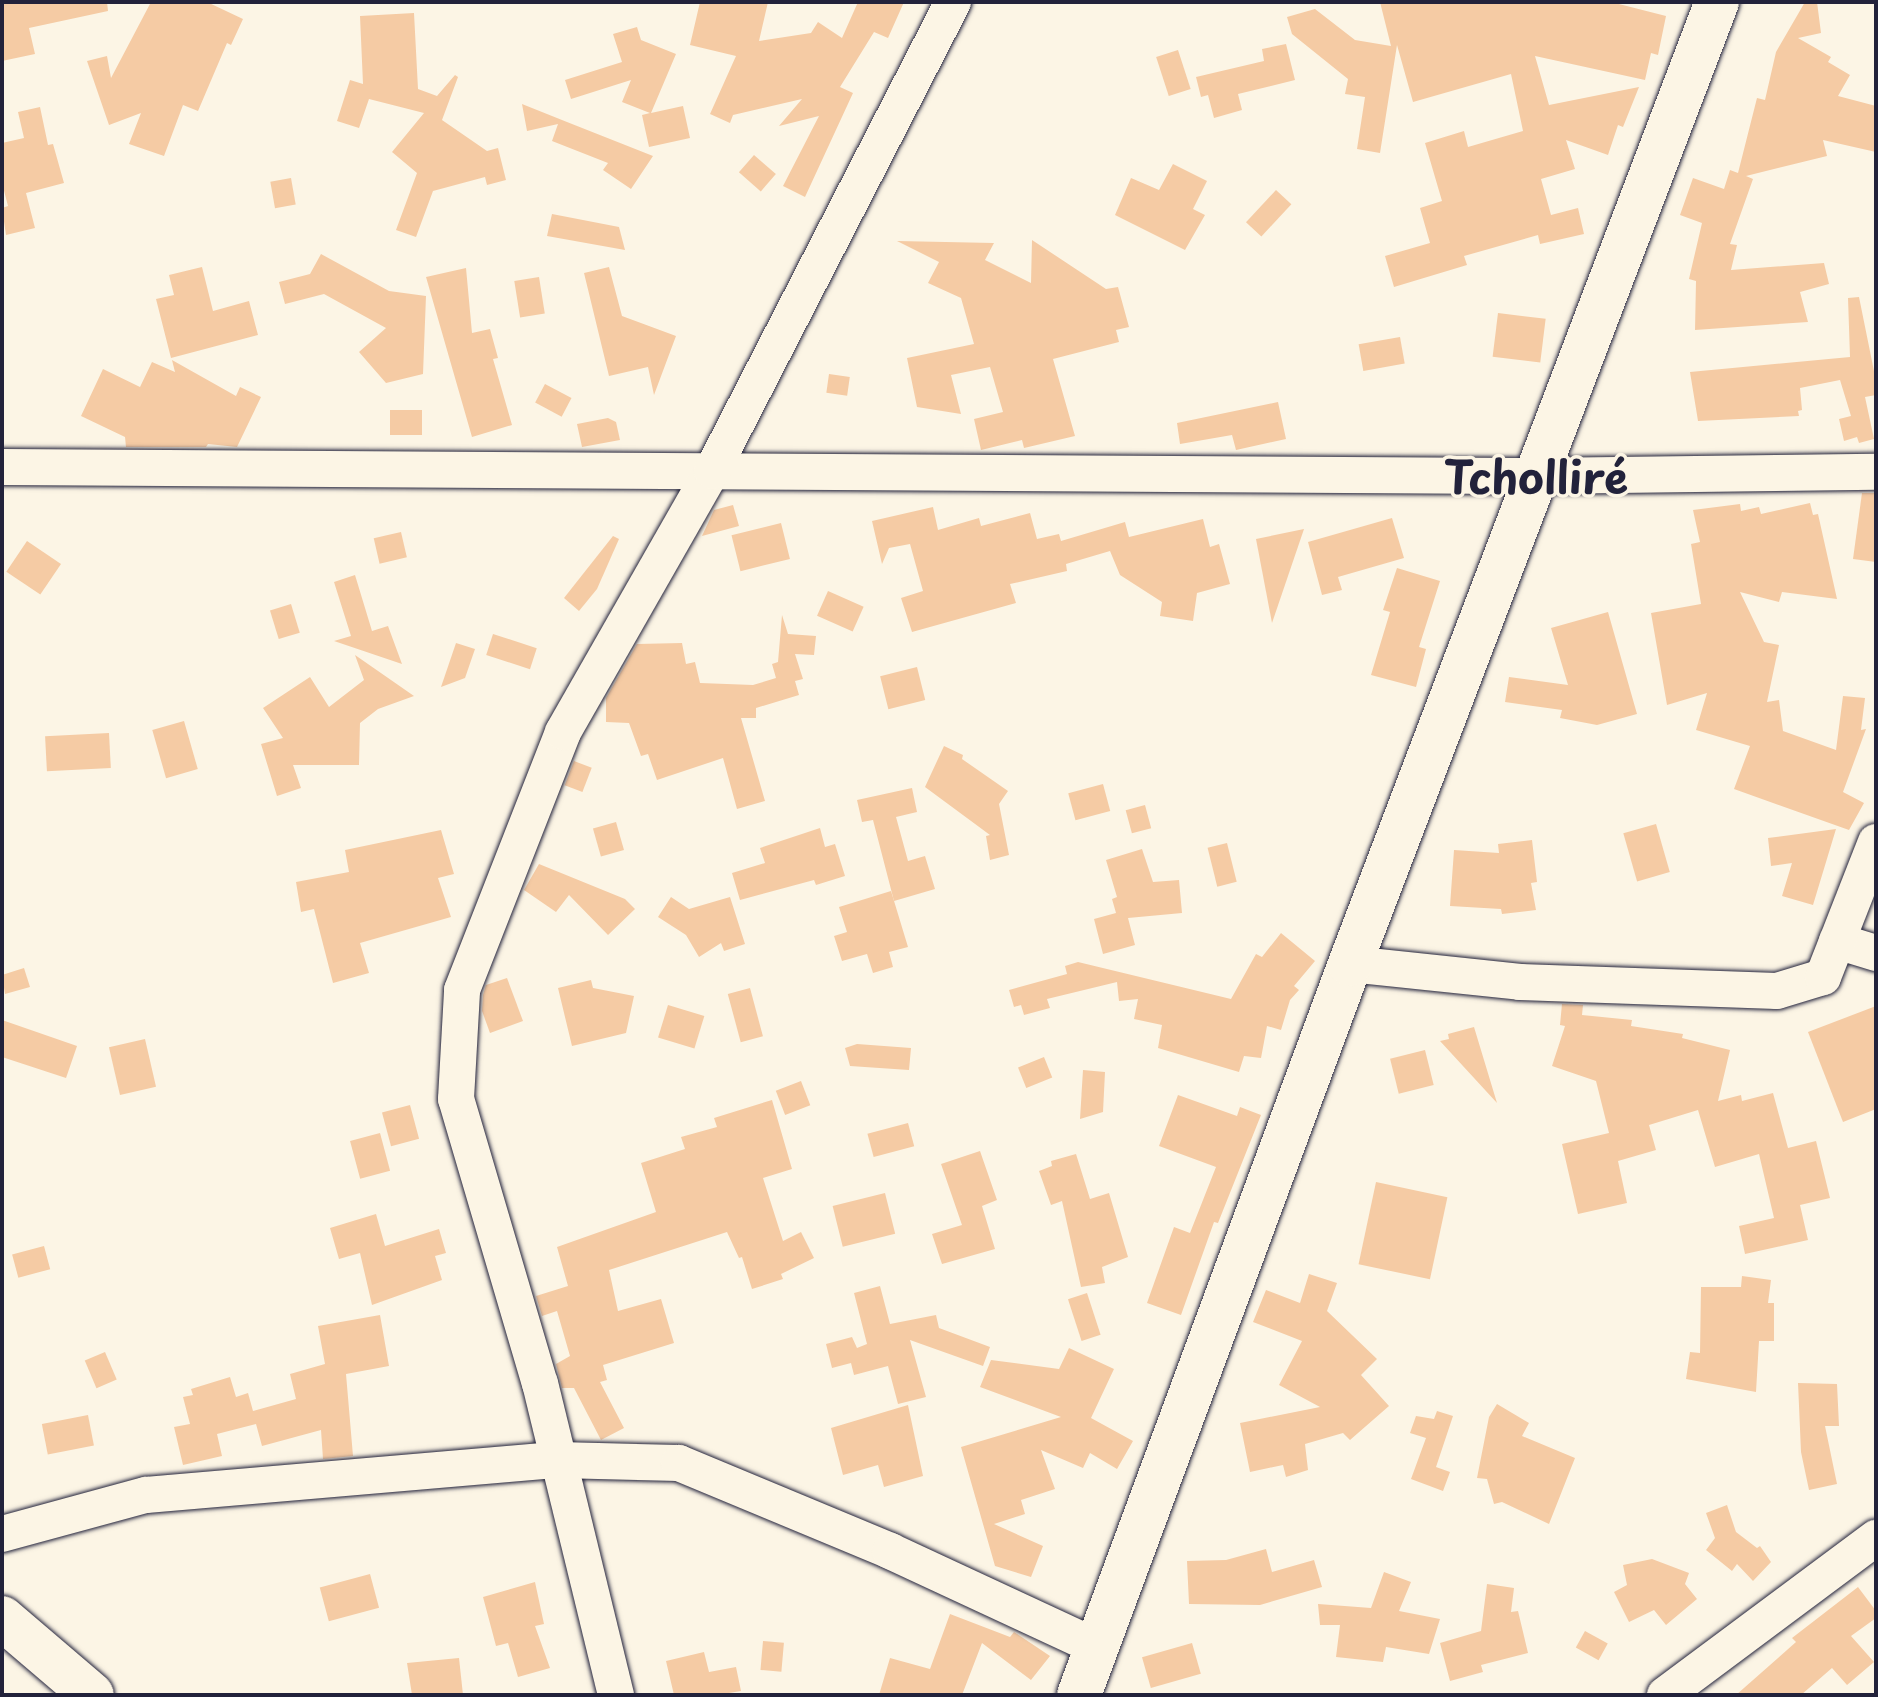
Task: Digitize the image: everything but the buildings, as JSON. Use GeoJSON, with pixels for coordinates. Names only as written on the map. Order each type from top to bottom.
{"type":"FeatureCollection","features":[{"type":"Feature","properties":{"kind":"main road"},"geometry":{"type":"LineString","coordinates":[[1079,1695],[1350,964],[1717,2]]}},
{"type":"Feature","properties":{"kind":"main road"},"geometry":{"type":"LineString","coordinates":[[2,1618],[92,1695]]}},
{"type":"Feature","properties":{"kind":"street"},"geometry":{"type":"LineString","coordinates":[[616,1695],[558,1460],[456,1099],[462,990],[563,732],[712,471],[953,2]]}},
{"type":"Feature","properties":{"kind":"street"},"geometry":{"type":"LineString","coordinates":[[2,467],[1536,476],[1876,472]]}},
{"type":"Feature","properties":{"kind":"street"},"geometry":{"type":"LineString","coordinates":[[1350,964],[1520,982],[1777,991],[1823,977],[1876,842]]}},
{"type":"Feature","properties":{"kind":"street"},"geometry":{"type":"LineString","coordinates":[[1837,941],[1876,953]]}},
{"type":"Feature","properties":{"kind":"street"},"geometry":{"type":"LineString","coordinates":[[2,1534],[146,1495],[558,1460],[679,1463],[890,1551],[1097,1647]]}},
{"type":"Feature","properties":{"kind":"street"},"geometry":{"type":"LineString","coordinates":[[1665,1695],[1876,1538]]}},
{"type":"Feature","properties":{"kind":"district","name":"Tcholliré"},"geometry":{"type":"Point","coordinates":[1536,476]}}]}
